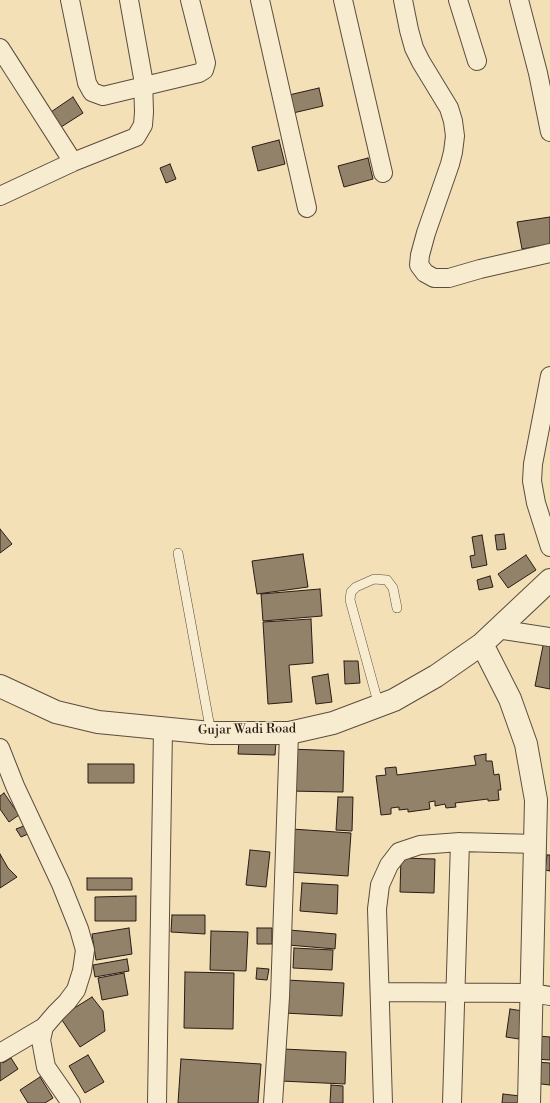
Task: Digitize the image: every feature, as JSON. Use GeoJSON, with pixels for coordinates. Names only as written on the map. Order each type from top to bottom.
{"type":"FeatureCollection","features":[{"type":"Feature","properties":{"kind":"street"},"geometry":{"type":"LineString","coordinates":[[70,0],[87,83],[92,92],[103,96],[199,74],[204,70],[206,62],[190,0]]}},
{"type":"Feature","properties":{"kind":"street"},"geometry":{"type":"LineString","coordinates":[[0,196],[73,162],[136,137],[143,125],[143,78],[128,0]]}},
{"type":"Feature","properties":{"kind":"street"},"geometry":{"type":"LineString","coordinates":[[260,0],[307,208]]}},
{"type":"Feature","properties":{"kind":"street"},"geometry":{"type":"LineString","coordinates":[[343,0],[383,173]]}},
{"type":"Feature","properties":{"kind":"street"},"geometry":{"type":"LineString","coordinates":[[402,0],[414,48],[449,108],[455,136],[454,152],[426,233],[419,265],[424,273],[434,278],[449,278],[480,269],[550,253]]}},
{"type":"Feature","properties":{"kind":"street"},"geometry":{"type":"LineString","coordinates":[[458,0],[477,61]]}},
{"type":"Feature","properties":{"kind":"street"},"geometry":{"type":"LineString","coordinates":[[519,0],[538,73],[550,132]]}},
{"type":"Feature","properties":{"kind":"street"},"geometry":{"type":"LineString","coordinates":[[0,48],[73,162]]}},
{"type":"Feature","properties":{"kind":"street"},"geometry":{"type":"LineString","coordinates":[[550,376],[533,464],[532,481],[536,503],[550,547]]}},
{"type":"Feature","properties":{"kind":"street","name":"Gujar Wadi Road"},"geometry":{"type":"LineString","coordinates":[[0,686],[56,712],[98,722],[211,733],[289,733],[333,723],[394,700],[436,676],[482,644],[550,580]]}},
{"type":"Feature","properties":{"kind":"street"},"geometry":{"type":"LineString","coordinates":[[497,629],[550,637]]}},
{"type":"Feature","properties":{"kind":"street"},"geometry":{"type":"LineString","coordinates":[[482,644],[510,699],[526,744],[543,801],[536,844],[541,994],[530,1103]]}},
{"type":"Feature","properties":{"kind":"street"},"geometry":{"type":"LineString","coordinates":[[157,1103],[163,728]]}},
{"type":"Feature","properties":{"kind":"street"},"geometry":{"type":"LineString","coordinates":[[274,1103],[280,997],[289,733]]}},
{"type":"Feature","properties":{"kind":"street"},"geometry":{"type":"LineString","coordinates":[[0,748],[7,789],[61,884],[80,929],[85,950],[82,971],[76,990],[67,1002],[44,1027],[0,1053]]}},
{"type":"Feature","properties":{"kind":"street"},"geometry":{"type":"LineString","coordinates":[[383,1103],[377,909],[380,885],[389,865],[399,852],[420,845],[460,842],[536,844]]}},
{"type":"Feature","properties":{"kind":"street"},"geometry":{"type":"LineString","coordinates":[[452,1103],[460,842]]}},
{"type":"Feature","properties":{"kind":"street"},"geometry":{"type":"LineString","coordinates":[[380,992],[541,994]]}},
{"type":"Feature","properties":{"kind":"street"},"geometry":{"type":"LineString","coordinates":[[44,1027],[41,1040],[46,1067],[71,1103]]}},
{"type":"Feature","properties":{"kind":"lane"},"geometry":{"type":"LineString","coordinates":[[178,553],[211,733]]}},
{"type":"Feature","properties":{"kind":"lane"},"geometry":{"type":"LineString","coordinates":[[378,706],[350,600],[351,592],[356,587],[374,580],[387,580],[393,588],[396,608]]}},
{"type":"Feature","properties":{"kind":"building"},"geometry":{"type":"Polygon","coordinates":[[[319,88],[323,106],[293,113],[289,95],[319,88]]]}},
{"type":"Feature","properties":{"kind":"building"},"geometry":{"type":"Polygon","coordinates":[[[73,97],[83,113],[58,129],[48,114],[73,97]]]}},
{"type":"Feature","properties":{"kind":"building"},"geometry":{"type":"Polygon","coordinates":[[[279,140],[285,164],[258,171],[252,147],[279,140]]]}},
{"type":"Feature","properties":{"kind":"building"},"geometry":{"type":"Polygon","coordinates":[[[368,158],[373,179],[344,187],[338,166],[368,158]]]}},
{"type":"Feature","properties":{"kind":"building"},"geometry":{"type":"Polygon","coordinates":[[[170,164],[176,179],[166,183],[160,168],[170,164]]]}},
{"type":"Feature","properties":{"kind":"building"},"geometry":{"type":"Polygon","coordinates":[[[550,217],[550,244],[522,249],[517,222],[550,217]]]}},
{"type":"Feature","properties":{"kind":"building"},"geometry":{"type":"Polygon","coordinates":[[[0,529],[12,544],[0,553],[0,529]]]}},
{"type":"Feature","properties":{"kind":"building"},"geometry":{"type":"Polygon","coordinates":[[[504,534],[506,549],[497,550],[495,535],[504,534]]]}},
{"type":"Feature","properties":{"kind":"building"},"geometry":{"type":"Polygon","coordinates":[[[482,535],[487,565],[472,568],[470,556],[475,555],[472,537],[482,535]]]}},
{"type":"Feature","properties":{"kind":"building"},"geometry":{"type":"Polygon","coordinates":[[[303,554],[308,587],[257,594],[252,561],[303,554]]]}},
{"type":"Feature","properties":{"kind":"building"},"geometry":{"type":"Polygon","coordinates":[[[526,555],[536,570],[508,588],[498,574],[526,555]]]}},
{"type":"Feature","properties":{"kind":"building"},"geometry":{"type":"Polygon","coordinates":[[[490,576],[493,587],[479,590],[477,580],[490,576]]]}},
{"type":"Feature","properties":{"kind":"building"},"geometry":{"type":"Polygon","coordinates":[[[320,589],[322,616],[263,621],[261,594],[320,589]]]}},
{"type":"Feature","properties":{"kind":"building"},"geometry":{"type":"Polygon","coordinates":[[[311,619],[313,663],[289,665],[292,702],[268,704],[263,622],[311,619]]]}},
{"type":"Feature","properties":{"kind":"building"},"geometry":{"type":"Polygon","coordinates":[[[544,641],[550,642],[550,689],[535,686],[544,641]]]}},
{"type":"Feature","properties":{"kind":"building"},"geometry":{"type":"Polygon","coordinates":[[[344,661],[358,661],[360,683],[345,684],[344,661]]]}},
{"type":"Feature","properties":{"kind":"building"},"geometry":{"type":"Polygon","coordinates":[[[328,674],[332,702],[316,704],[312,677],[328,674]]]}},
{"type":"Feature","properties":{"kind":"building"},"geometry":{"type":"Polygon","coordinates":[[[239,741],[276,742],[275,755],[238,754],[239,741]]]}},
{"type":"Feature","properties":{"kind":"building"},"geometry":{"type":"Polygon","coordinates":[[[289,749],[344,751],[343,792],[288,791],[289,749]]]}},
{"type":"Feature","properties":{"kind":"building"},"geometry":{"type":"Polygon","coordinates":[[[486,754],[486,761],[492,761],[494,775],[499,774],[501,790],[498,790],[499,800],[488,801],[488,799],[455,803],[456,807],[446,808],[445,804],[435,806],[435,801],[429,802],[430,809],[408,812],[408,809],[399,810],[399,807],[391,808],[391,814],[381,815],[376,776],[386,775],[385,768],[396,767],[397,775],[476,765],[474,756],[486,754]]]}},
{"type":"Feature","properties":{"kind":"building"},"geometry":{"type":"Polygon","coordinates":[[[88,764],[134,764],[134,783],[88,783],[88,764]]]}},
{"type":"Feature","properties":{"kind":"building"},"geometry":{"type":"Polygon","coordinates":[[[4,793],[19,815],[9,822],[0,809],[0,796],[4,793]]]}},
{"type":"Feature","properties":{"kind":"building"},"geometry":{"type":"Polygon","coordinates":[[[338,797],[353,797],[352,831],[336,830],[338,797]]]}},
{"type":"Feature","properties":{"kind":"building"},"geometry":{"type":"Polygon","coordinates":[[[24,826],[28,834],[21,837],[16,829],[24,826]]]}},
{"type":"Feature","properties":{"kind":"building"},"geometry":{"type":"Polygon","coordinates":[[[292,829],[351,833],[348,876],[289,872],[292,829]]]}},
{"type":"Feature","properties":{"kind":"building"},"geometry":{"type":"Polygon","coordinates":[[[250,850],[270,852],[266,887],[246,885],[250,850]]]}},
{"type":"Feature","properties":{"kind":"building"},"geometry":{"type":"Polygon","coordinates":[[[0,854],[8,868],[17,877],[0,888],[0,854]]]}},
{"type":"Feature","properties":{"kind":"building"},"geometry":{"type":"Polygon","coordinates":[[[547,855],[550,855],[550,871],[545,870],[547,855]]]}},
{"type":"Feature","properties":{"kind":"building"},"geometry":{"type":"Polygon","coordinates":[[[401,858],[435,859],[434,893],[400,892],[401,858]]]}},
{"type":"Feature","properties":{"kind":"building"},"geometry":{"type":"Polygon","coordinates":[[[87,878],[132,878],[132,890],[87,890],[87,878]]]}},
{"type":"Feature","properties":{"kind":"building"},"geometry":{"type":"Polygon","coordinates":[[[302,883],[338,885],[337,914],[300,911],[302,883]]]}},
{"type":"Feature","properties":{"kind":"building"},"geometry":{"type":"Polygon","coordinates":[[[136,896],[136,921],[95,921],[95,897],[136,896]]]}},
{"type":"Feature","properties":{"kind":"building"},"geometry":{"type":"Polygon","coordinates":[[[172,915],[205,915],[205,934],[171,932],[172,915]]]}},
{"type":"Feature","properties":{"kind":"building"},"geometry":{"type":"Polygon","coordinates":[[[129,928],[132,954],[96,960],[92,934],[129,928]]]}},
{"type":"Feature","properties":{"kind":"building"},"geometry":{"type":"Polygon","coordinates":[[[257,928],[272,928],[272,944],[257,944],[257,928]]]}},
{"type":"Feature","properties":{"kind":"building"},"geometry":{"type":"Polygon","coordinates":[[[289,930],[336,934],[335,949],[288,945],[289,930]]]}},
{"type":"Feature","properties":{"kind":"building"},"geometry":{"type":"Polygon","coordinates":[[[211,931],[248,932],[246,971],[210,970],[211,931]]]}},
{"type":"Feature","properties":{"kind":"building"},"geometry":{"type":"Polygon","coordinates":[[[294,948],[333,950],[332,970],[293,968],[294,948]]]}},
{"type":"Feature","properties":{"kind":"building"},"geometry":{"type":"Polygon","coordinates":[[[127,959],[129,971],[95,977],[93,965],[127,959]]]}},
{"type":"Feature","properties":{"kind":"building"},"geometry":{"type":"Polygon","coordinates":[[[257,968],[269,969],[267,980],[256,979],[257,968]]]}},
{"type":"Feature","properties":{"kind":"building"},"geometry":{"type":"Polygon","coordinates":[[[185,972],[234,973],[233,1029],[184,1028],[185,972]]]}},
{"type":"Feature","properties":{"kind":"building"},"geometry":{"type":"Polygon","coordinates":[[[124,973],[128,995],[102,1000],[98,978],[124,973]]]}},
{"type":"Feature","properties":{"kind":"building"},"geometry":{"type":"Polygon","coordinates":[[[286,980],[344,983],[342,1016],[284,1013],[286,980]]]}},
{"type":"Feature","properties":{"kind":"building"},"geometry":{"type":"Polygon","coordinates":[[[92,997],[103,1011],[105,1031],[80,1047],[60,1017],[92,997]]]}},
{"type":"Feature","properties":{"kind":"building"},"geometry":{"type":"Polygon","coordinates":[[[510,1009],[523,1011],[519,1039],[506,1037],[510,1009]]]}},
{"type":"Feature","properties":{"kind":"building"},"geometry":{"type":"Polygon","coordinates":[[[538,1036],[550,1037],[550,1060],[536,1059],[538,1036]]]}},
{"type":"Feature","properties":{"kind":"building"},"geometry":{"type":"Polygon","coordinates":[[[283,1049],[346,1052],[345,1084],[281,1081],[283,1049]]]}},
{"type":"Feature","properties":{"kind":"building"},"geometry":{"type":"Polygon","coordinates":[[[88,1055],[104,1082],[85,1093],[69,1066],[88,1055]]]}},
{"type":"Feature","properties":{"kind":"building"},"geometry":{"type":"Polygon","coordinates":[[[11,1058],[18,1069],[0,1081],[0,1059],[3,1063],[11,1058]]]}},
{"type":"Feature","properties":{"kind":"building"},"geometry":{"type":"Polygon","coordinates":[[[181,1059],[261,1064],[258,1103],[178,1103],[181,1059]]]}},
{"type":"Feature","properties":{"kind":"building"},"geometry":{"type":"Polygon","coordinates":[[[535,1062],[550,1063],[550,1085],[533,1083],[535,1062]]]}},
{"type":"Feature","properties":{"kind":"building"},"geometry":{"type":"Polygon","coordinates":[[[40,1077],[53,1098],[45,1103],[28,1103],[20,1090],[40,1077]]]}},
{"type":"Feature","properties":{"kind":"building"},"geometry":{"type":"Polygon","coordinates":[[[331,1085],[343,1086],[343,1103],[330,1103],[331,1085]]]}},
{"type":"Feature","properties":{"kind":"building"},"geometry":{"type":"Polygon","coordinates":[[[503,1094],[520,1096],[520,1103],[502,1103],[503,1094]]]}}]}
